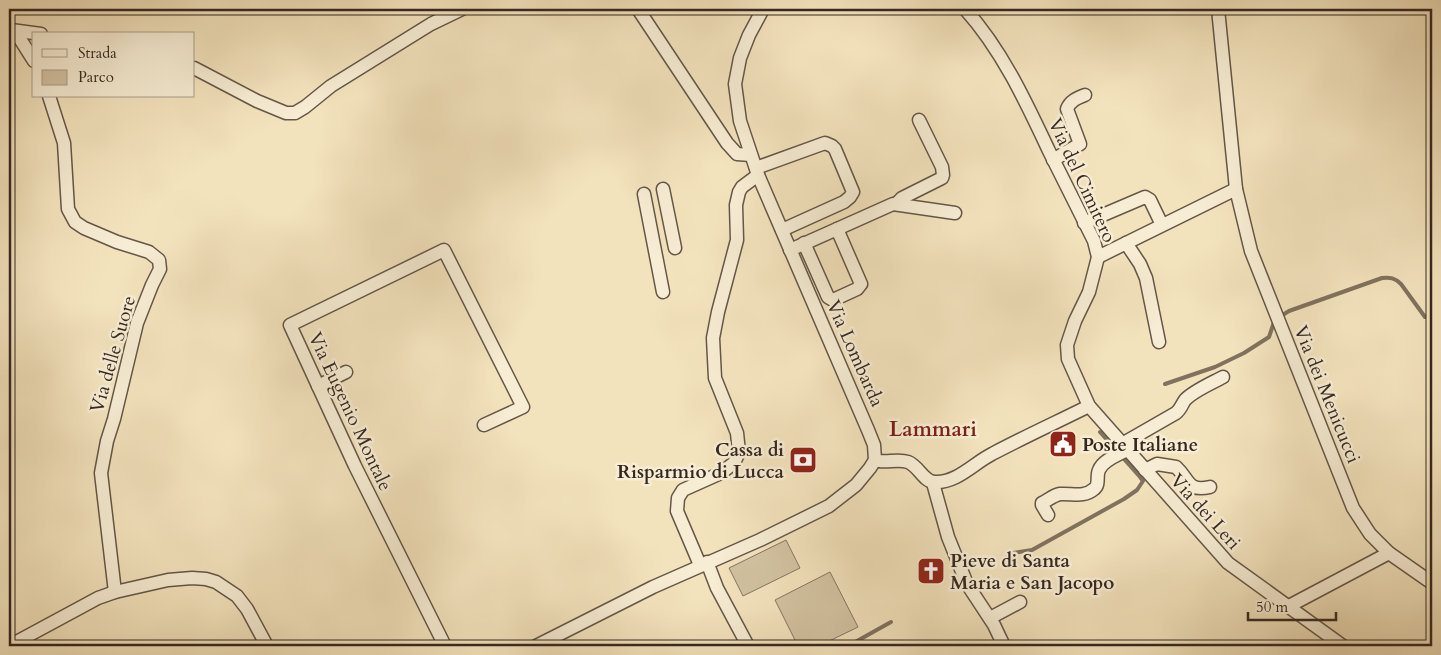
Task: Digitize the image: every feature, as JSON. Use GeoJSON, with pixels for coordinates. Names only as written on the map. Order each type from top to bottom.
{"type":"FeatureCollection","features":[{"type":"Feature","properties":{"kind":"street"},"geometry":{"type":"LineString","coordinates":[[195,69],[286,114],[295,113],[331,86],[431,24],[462,9]]}},
{"type":"Feature","properties":{"kind":"street"},"geometry":{"type":"LineString","coordinates":[[638,9],[727,143],[737,154],[751,155]]}},
{"type":"Feature","properties":{"kind":"street","name":"Via Lombarda"},"geometry":{"type":"LineString","coordinates":[[763,9],[749,35],[740,58],[735,84],[740,122],[757,172],[858,404],[874,444],[879,463]]}},
{"type":"Feature","properties":{"kind":"street","name":"Via del Cimitero"},"geometry":{"type":"LineString","coordinates":[[966,9],[977,22],[1002,61],[1028,106],[1094,241],[1098,257],[1088,292],[1067,345],[1068,359],[1089,406]]}},
{"type":"Feature","properties":{"kind":"street"},"geometry":{"type":"LineString","coordinates":[[1218,9],[1236,189]]}},
{"type":"Feature","properties":{"kind":"street"},"geometry":{"type":"LineString","coordinates":[[12,31],[32,33]]}},
{"type":"Feature","properties":{"kind":"street"},"geometry":{"type":"LineString","coordinates":[[12,31],[32,58]]}},
{"type":"Feature","properties":{"kind":"street"},"geometry":{"type":"LineString","coordinates":[[1054,160],[1080,144],[1067,109],[1075,99],[1085,95]]}},
{"type":"Feature","properties":{"kind":"street","name":"Via delle Suore"},"geometry":{"type":"LineString","coordinates":[[50,98],[64,143],[68,209],[75,222],[117,242],[149,252],[159,260],[160,269],[137,323],[107,441],[101,474],[115,592]]}},
{"type":"Feature","properties":{"kind":"street"},"geometry":{"type":"LineString","coordinates":[[896,204],[902,198],[942,178],[943,175],[942,167],[919,120]]}},
{"type":"Feature","properties":{"kind":"street"},"geometry":{"type":"LineString","coordinates":[[748,646],[703,564],[677,511],[678,498],[683,490],[721,473],[734,463],[739,452],[737,433],[715,378],[713,338],[737,240],[736,205],[739,192],[757,172],[825,143],[832,146],[853,192],[844,202],[782,230]]}},
{"type":"Feature","properties":{"kind":"street"},"geometry":{"type":"LineString","coordinates":[[663,189],[675,248]]}},
{"type":"Feature","properties":{"kind":"street","name":"Via del Cimitero"},"geometry":{"type":"LineString","coordinates":[[1098,257],[1236,189]]}},
{"type":"Feature","properties":{"kind":"street","name":"Via dei Menicucci"},"geometry":{"type":"LineString","coordinates":[[1236,189],[1251,251],[1353,508],[1370,534],[1389,553],[1432,583]]}},
{"type":"Feature","properties":{"kind":"street"},"geometry":{"type":"LineString","coordinates":[[644,194],[663,292]]}},
{"type":"Feature","properties":{"kind":"street"},"geometry":{"type":"LineString","coordinates":[[1084,223],[1145,197],[1150,200],[1156,228]]}},
{"type":"Feature","properties":{"kind":"street"},"geometry":{"type":"LineString","coordinates":[[790,250],[893,204],[955,213]]}},
{"type":"Feature","properties":{"kind":"street"},"geometry":{"type":"LineString","coordinates":[[804,243],[828,297],[833,300],[857,290],[861,284],[837,229]]}},
{"type":"Feature","properties":{"kind":"street"},"geometry":{"type":"LineString","coordinates":[[1126,243],[1140,264],[1146,278],[1160,342]]}},
{"type":"Feature","properties":{"kind":"street","name":"Via Eugenio Montale"},"geometry":{"type":"LineString","coordinates":[[445,646],[360,476],[290,325],[444,250],[523,407],[484,426]]}},
{"type":"Feature","properties":{"kind":"street"},"geometry":{"type":"LineString","coordinates":[[318,386],[346,372]]}},
{"type":"Feature","properties":{"kind":"street"},"geometry":{"type":"LineString","coordinates":[[1048,515],[1042,503],[1056,495],[1086,494],[1095,489],[1098,471],[1104,463],[1124,447],[1176,413],[1181,409],[1184,401],[1191,395],[1223,377]]}},
{"type":"Feature","properties":{"kind":"street"},"geometry":{"type":"LineString","coordinates":[[858,404],[870,398]]}},
{"type":"Feature","properties":{"kind":"street"},"geometry":{"type":"LineString","coordinates":[[536,646],[612,607],[703,564],[760,540],[829,506],[856,485],[870,468],[879,463],[894,460],[910,462],[926,479],[933,482],[950,480],[990,455],[1089,406]]}},
{"type":"Feature","properties":{"kind":"street","name":"Via dei Leri"},"geometry":{"type":"LineString","coordinates":[[1089,406],[1228,563],[1343,646]]}},
{"type":"Feature","properties":{"kind":"street"},"geometry":{"type":"LineString","coordinates":[[1145,470],[1157,464],[1176,468],[1189,485],[1196,488],[1210,487]]}},
{"type":"Feature","properties":{"kind":"street"},"geometry":{"type":"LineString","coordinates":[[933,482],[948,537],[967,584],[990,618],[1004,646]]}},
{"type":"Feature","properties":{"kind":"street"},"geometry":{"type":"LineString","coordinates":[[1289,606],[1389,553]]}},
{"type":"Feature","properties":{"kind":"street"},"geometry":{"type":"LineString","coordinates":[[9,646],[98,598],[115,592],[183,578],[216,582],[237,596],[247,609],[268,646]]}},
{"type":"Feature","properties":{"kind":"street"},"geometry":{"type":"LineString","coordinates":[[990,618],[1020,602]]}},
{"type":"Feature","properties":{"kind":"green space"},"geometry":{"type":"Polygon","coordinates":[[[786,540],[800,568],[743,596],[729,568],[786,540]]]}},
{"type":"Feature","properties":{"kind":"green space"},"geometry":{"type":"Polygon","coordinates":[[[830,572],[858,627],[819,646],[798,646],[775,600],[830,572]]]}},
{"type":"Feature","properties":{"kind":"waterway"},"geometry":{"type":"LineString","coordinates":[[1281,316],[1289,311],[1382,278],[1394,279],[1401,284],[1425,317],[1432,313]]}},
{"type":"Feature","properties":{"kind":"waterway"},"geometry":{"type":"LineString","coordinates":[[1165,384],[1215,367],[1244,353],[1269,337],[1274,322]]}},
{"type":"Feature","properties":{"kind":"waterway"},"geometry":{"type":"LineString","coordinates":[[1003,560],[1013,553],[1032,550],[1137,490],[1143,481],[1100,432]]}},
{"type":"Feature","properties":{"kind":"waterway"},"geometry":{"type":"LineString","coordinates":[[848,646],[891,622]]}},
{"type":"Feature","properties":{"kind":"place","name":"Poste Italiane"},"geometry":{"type":"Point","coordinates":[1063,444]}},
{"type":"Feature","properties":{"kind":"place","name":"Cassa di Risparmio di Lucca"},"geometry":{"type":"Point","coordinates":[803,460]}},
{"type":"Feature","properties":{"kind":"place","name":"Pieve di Santa Maria e San Jacopo"},"geometry":{"type":"Point","coordinates":[931,571]}},
{"type":"Feature","properties":{"kind":"district","name":"Lammari"},"geometry":{"type":"Point","coordinates":[933,429]}}]}
